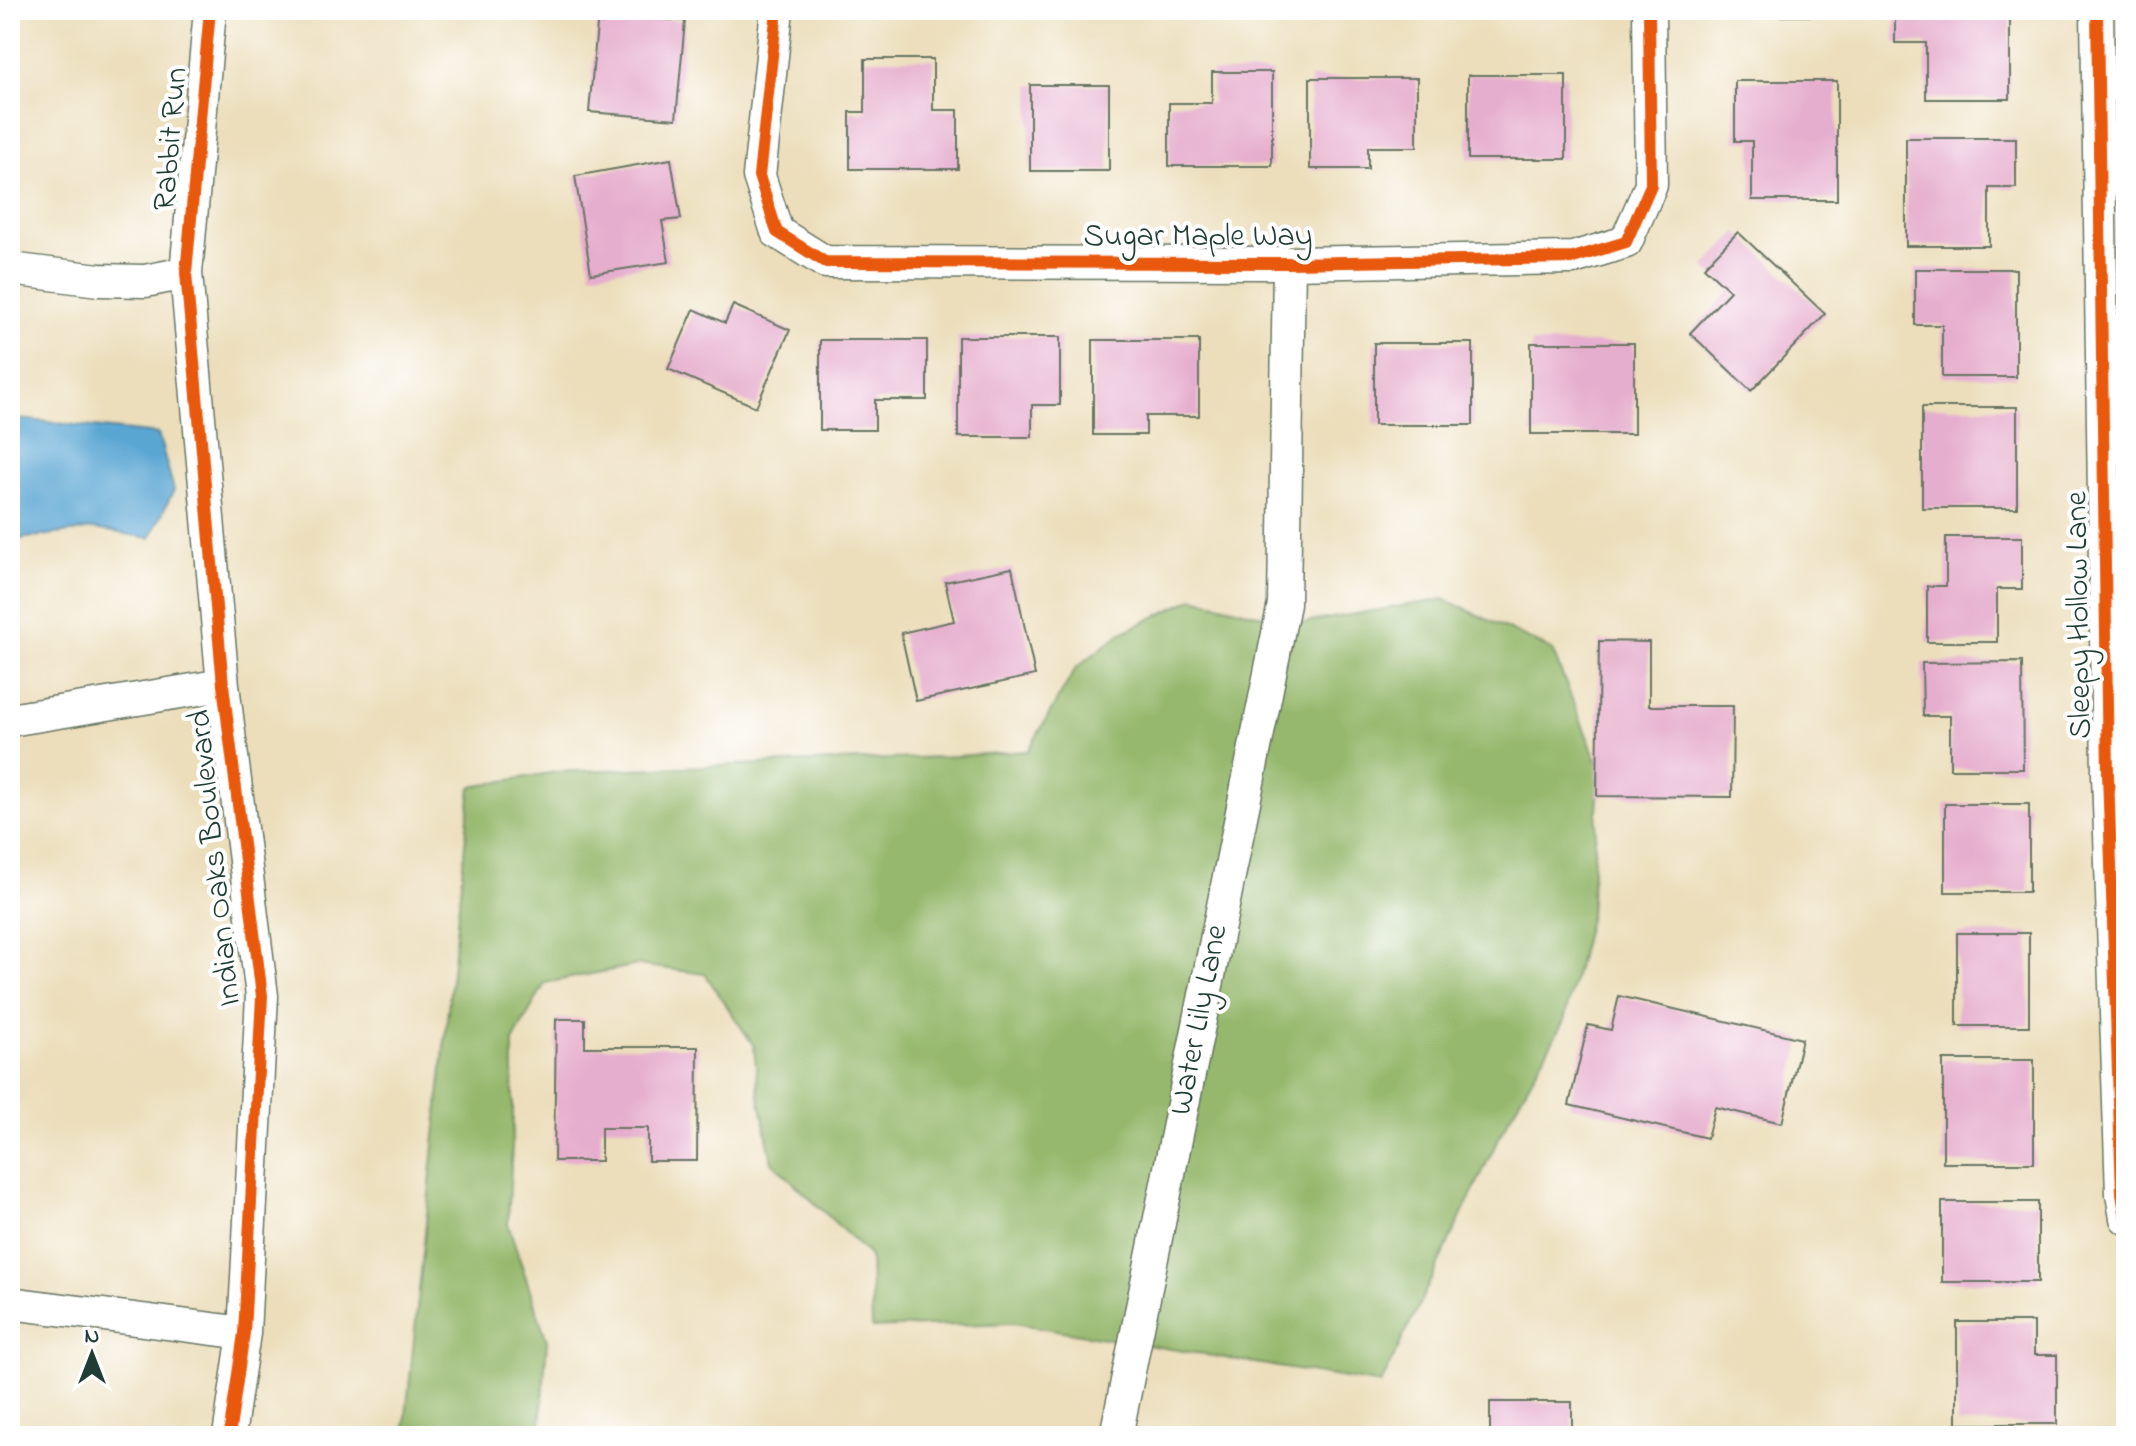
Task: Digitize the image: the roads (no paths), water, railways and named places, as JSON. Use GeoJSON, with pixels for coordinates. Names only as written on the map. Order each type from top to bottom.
{"type":"FeatureCollection","features":[{"type":"Feature","properties":{"kind":"street","name":"Rabbit Run"},"geometry":{"type":"LineString","coordinates":[[186,273],[210,10]]}},
{"type":"Feature","properties":{"kind":"street","name":"Sugar Maple Way"},"geometry":{"type":"LineString","coordinates":[[777,10],[759,176],[777,232],[825,262],[1289,263],[1573,258],[1626,242],[1651,185],[1649,10]]}},
{"type":"Feature","properties":{"kind":"street","name":"Sleepy Hollow Lane"},"geometry":{"type":"LineString","coordinates":[[2097,10],[2108,774],[2122,1194],[2126,1218]]}},
{"type":"Feature","properties":{"kind":"street","name":"Water Lily Lane"},"geometry":{"type":"LineString","coordinates":[[1116,1436],[1284,604],[1289,263]]}},
{"type":"Feature","properties":{"kind":"street"},"geometry":{"type":"LineString","coordinates":[[10,269],[99,280],[145,281],[186,273]]}},
{"type":"Feature","properties":{"kind":"street","name":"Indian Oaks Boulevard"},"geometry":{"type":"LineString","coordinates":[[186,273],[223,685],[262,996],[244,1333],[229,1436]]}},
{"type":"Feature","properties":{"kind":"street"},"geometry":{"type":"LineString","coordinates":[[10,720],[223,685]]}},
{"type":"Feature","properties":{"kind":"street"},"geometry":{"type":"LineString","coordinates":[[10,1303],[244,1333]]}},
{"type":"Feature","properties":{"kind":"water"},"geometry":{"type":"Polygon","coordinates":[[[10,418],[158,434],[174,490],[150,538],[94,529],[10,540],[10,418]]]}}]}
